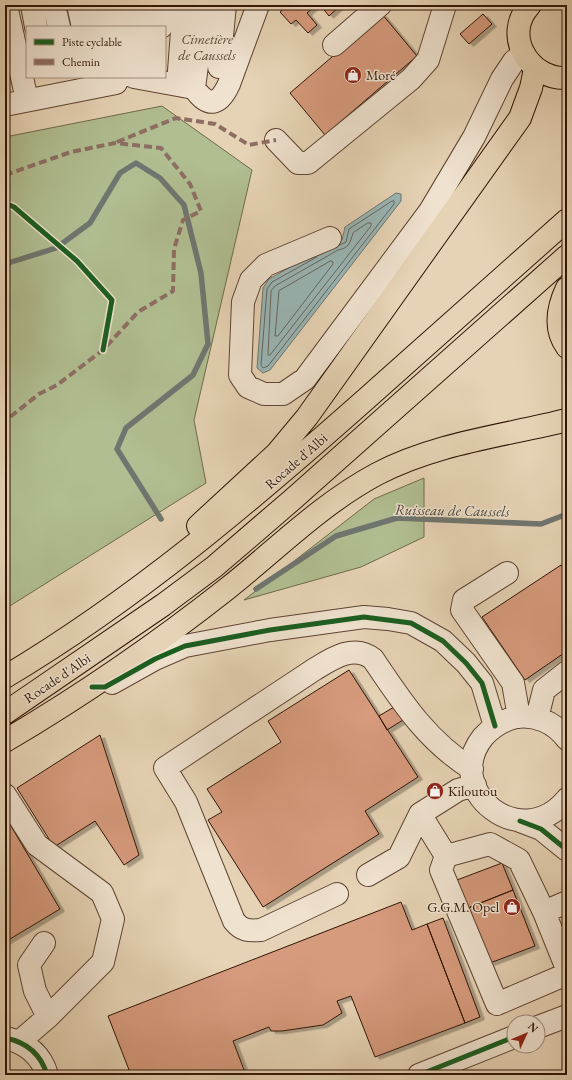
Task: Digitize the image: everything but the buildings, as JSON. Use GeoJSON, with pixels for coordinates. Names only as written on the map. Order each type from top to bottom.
{"type":"FeatureCollection","features":[{"type":"Feature","properties":{"kind":"main road"},"geometry":{"type":"LineString","coordinates":[[523,9],[519,31],[520,45],[530,62],[546,76],[559,79],[567,78]]}},
{"type":"Feature","properties":{"kind":"main road"},"geometry":{"type":"LineString","coordinates":[[171,564],[187,537],[208,515],[277,453],[307,417],[520,118],[532,88],[530,62]]}},
{"type":"Feature","properties":{"kind":"main road","name":"Rocade d'Albi"},"geometry":{"type":"LineString","coordinates":[[5,677],[58,645],[171,564],[270,484],[567,220]]}},
{"type":"Feature","properties":{"kind":"main road","name":"Rocade d'Albi"},"geometry":{"type":"LineString","coordinates":[[5,713],[150,614],[214,567],[567,256]]}},
{"type":"Feature","properties":{"kind":"main road"},"geometry":{"type":"LineString","coordinates":[[567,288],[561,301],[558,323],[567,347]]}},
{"type":"Feature","properties":{"kind":"main road"},"geometry":{"type":"LineString","coordinates":[[5,741],[92,688],[159,641],[228,587],[320,510],[378,474],[420,455],[463,443],[567,420]]}},
{"type":"Feature","properties":{"kind":"street"},"geometry":{"type":"LineString","coordinates":[[6,5],[27,100]]}},
{"type":"Feature","properties":{"kind":"street"},"geometry":{"type":"LineString","coordinates":[[32,5],[36,26]]}},
{"type":"Feature","properties":{"kind":"street"},"geometry":{"type":"LineString","coordinates":[[54,5],[59,26]]}},
{"type":"Feature","properties":{"kind":"street"},"geometry":{"type":"LineString","coordinates":[[78,5],[83,26]]}},
{"type":"Feature","properties":{"kind":"street"},"geometry":{"type":"LineString","coordinates":[[100,5],[104,26]]}},
{"type":"Feature","properties":{"kind":"street"},"geometry":{"type":"LineString","coordinates":[[117,5],[122,26]]}},
{"type":"Feature","properties":{"kind":"street"},"geometry":{"type":"LineString","coordinates":[[138,26],[140,5]]}},
{"type":"Feature","properties":{"kind":"street"},"geometry":{"type":"LineString","coordinates":[[161,26],[163,5]]}},
{"type":"Feature","properties":{"kind":"street"},"geometry":{"type":"LineString","coordinates":[[184,5],[186,86]]}},
{"type":"Feature","properties":{"kind":"street"},"geometry":{"type":"LineString","coordinates":[[146,78],[157,79],[186,86],[201,98],[210,102],[217,101],[224,96],[205,5]]}},
{"type":"Feature","properties":{"kind":"street"},"geometry":{"type":"LineString","coordinates":[[217,67],[225,5]]}},
{"type":"Feature","properties":{"kind":"street"},"geometry":{"type":"LineString","coordinates":[[186,86],[217,67],[258,5]]}},
{"type":"Feature","properties":{"kind":"street"},"geometry":{"type":"LineString","coordinates":[[334,45],[380,5]]}},
{"type":"Feature","properties":{"kind":"street"},"geometry":{"type":"LineString","coordinates":[[276,140],[298,163],[308,163],[411,79],[428,60],[445,5]]}},
{"type":"Feature","properties":{"kind":"street"},"geometry":{"type":"LineString","coordinates":[[330,238],[266,265],[251,280],[243,302],[240,375],[248,387],[264,394],[283,394],[305,379],[430,211],[474,137],[502,79],[514,61],[530,62]]}},
{"type":"Feature","properties":{"kind":"street"},"geometry":{"type":"LineString","coordinates":[[5,105],[27,100],[49,86],[95,82],[116,83],[115,78]]}},
{"type":"Feature","properties":{"kind":"street"},"geometry":{"type":"LineString","coordinates":[[507,573],[464,600],[462,610],[513,683],[528,718]]}},
{"type":"Feature","properties":{"kind":"street"},"geometry":{"type":"LineString","coordinates":[[92,688],[105,687],[155,659],[185,646],[270,630],[364,617],[380,618],[411,623],[443,641],[455,652],[482,683],[495,726]]}},
{"type":"Feature","properties":{"kind":"street"},"geometry":{"type":"LineString","coordinates":[[337,894],[261,930],[248,931],[240,928],[234,921],[186,802],[165,768],[315,669],[345,653],[353,652],[367,654],[373,659],[418,724],[474,777],[484,802],[492,809],[510,819],[541,829],[567,850]]}},
{"type":"Feature","properties":{"kind":"street"},"geometry":{"type":"LineString","coordinates":[[528,718],[544,690],[567,672]]}},
{"type":"Feature","properties":{"kind":"street"},"geometry":{"type":"LineString","coordinates":[[368,875],[399,857],[420,814],[458,790],[474,777],[476,749],[488,732],[495,726],[503,721],[528,718],[555,727],[567,739]]}},
{"type":"Feature","properties":{"kind":"street"},"geometry":{"type":"LineString","coordinates":[[5,795],[37,845],[102,893],[113,919],[103,962],[48,1017],[12,1040]]}},
{"type":"Feature","properties":{"kind":"street"},"geometry":{"type":"LineString","coordinates":[[520,821],[542,818],[564,803],[567,839]]}},
{"type":"Feature","properties":{"kind":"street"},"geometry":{"type":"LineString","coordinates":[[420,814],[446,856]]}},
{"type":"Feature","properties":{"kind":"street"},"geometry":{"type":"LineString","coordinates":[[446,856],[490,844],[519,860],[544,912],[567,969]]}},
{"type":"Feature","properties":{"kind":"street"},"geometry":{"type":"LineString","coordinates":[[446,856],[441,870],[497,1004],[567,974]]}},
{"type":"Feature","properties":{"kind":"street"},"geometry":{"type":"LineString","coordinates":[[544,912],[567,902]]}},
{"type":"Feature","properties":{"kind":"street"},"geometry":{"type":"LineString","coordinates":[[44,943],[29,965],[35,991],[48,1017]]}},
{"type":"Feature","properties":{"kind":"street"},"geometry":{"type":"LineString","coordinates":[[546,1024],[567,1016]]}},
{"type":"Feature","properties":{"kind":"street"},"geometry":{"type":"LineString","coordinates":[[12,1040],[34,1051],[40,1059],[47,1075]]}},
{"type":"Feature","properties":{"kind":"street"},"geometry":{"type":"LineString","coordinates":[[419,1075],[444,1070],[506,1041]]}},
{"type":"Feature","properties":{"kind":"green space"},"geometry":{"type":"Polygon","coordinates":[[[162,106],[252,170],[194,420],[206,483],[5,609],[5,137],[162,106]]]}},
{"type":"Feature","properties":{"kind":"green space"},"geometry":{"type":"Polygon","coordinates":[[[424,478],[424,537],[361,567],[244,600],[374,499],[424,478]]]}},
{"type":"Feature","properties":{"kind":"water"},"geometry":{"type":"Polygon","coordinates":[[[396,193],[401,194],[401,201],[270,370],[263,373],[257,368],[263,288],[269,279],[335,242],[342,240],[345,227],[396,193]]]}},
{"type":"Feature","properties":{"kind":"waterway","name":"Ruisseau de Caussels"},"geometry":{"type":"LineString","coordinates":[[5,264],[56,248],[90,223],[120,173],[136,163],[160,178],[184,205],[201,273],[208,344],[193,375],[126,428],[117,449],[161,519]]}},
{"type":"Feature","properties":{"kind":"waterway","name":"Ruisseau de Caussels"},"geometry":{"type":"LineString","coordinates":[[256,589],[336,536],[397,518],[541,524],[567,514]]}},
{"type":"Feature","properties":{"kind":"marked path"},"geometry":{"type":"LineString","coordinates":[[117,142],[176,118],[215,124],[249,145],[276,140]]}},
{"type":"Feature","properties":{"kind":"marked path"},"geometry":{"type":"LineString","coordinates":[[5,175],[71,152],[115,143],[161,148],[190,184],[201,211],[183,220],[174,249],[173,291],[138,312],[103,350],[57,385],[39,394],[5,421]]}},
{"type":"Feature","properties":{"kind":"cycle path"},"geometry":{"type":"LineString","coordinates":[[5,203],[14,207],[77,261],[112,300],[103,350]]}},
{"type":"Feature","properties":{"kind":"cycle path"},"geometry":{"type":"LineString","coordinates":[[92,687],[105,687],[155,659],[185,646],[270,630],[364,617],[411,623],[443,641],[466,663],[482,683],[495,726]]}},
{"type":"Feature","properties":{"kind":"cycle path"},"geometry":{"type":"LineString","coordinates":[[520,821],[541,829],[567,850]]}},
{"type":"Feature","properties":{"kind":"cycle path"},"geometry":{"type":"LineString","coordinates":[[5,1038],[20,1043],[32,1050],[41,1061],[47,1075]]}},
{"type":"Feature","properties":{"kind":"cycle path"},"geometry":{"type":"LineString","coordinates":[[419,1075],[506,1040]]}},
{"type":"Feature","properties":{"kind":"place","name":"Moré"},"geometry":{"type":"Point","coordinates":[353,75]}},
{"type":"Feature","properties":{"kind":"place","name":"Kiloutou"},"geometry":{"type":"Point","coordinates":[435,791]}},
{"type":"Feature","properties":{"kind":"place","name":"G.G.M. Opel"},"geometry":{"type":"Point","coordinates":[512,907]}},
{"type":"Feature","properties":{"kind":"park label","name":"Cimetière de Caussels"},"geometry":{"type":"Point","coordinates":[207,48]}}]}
